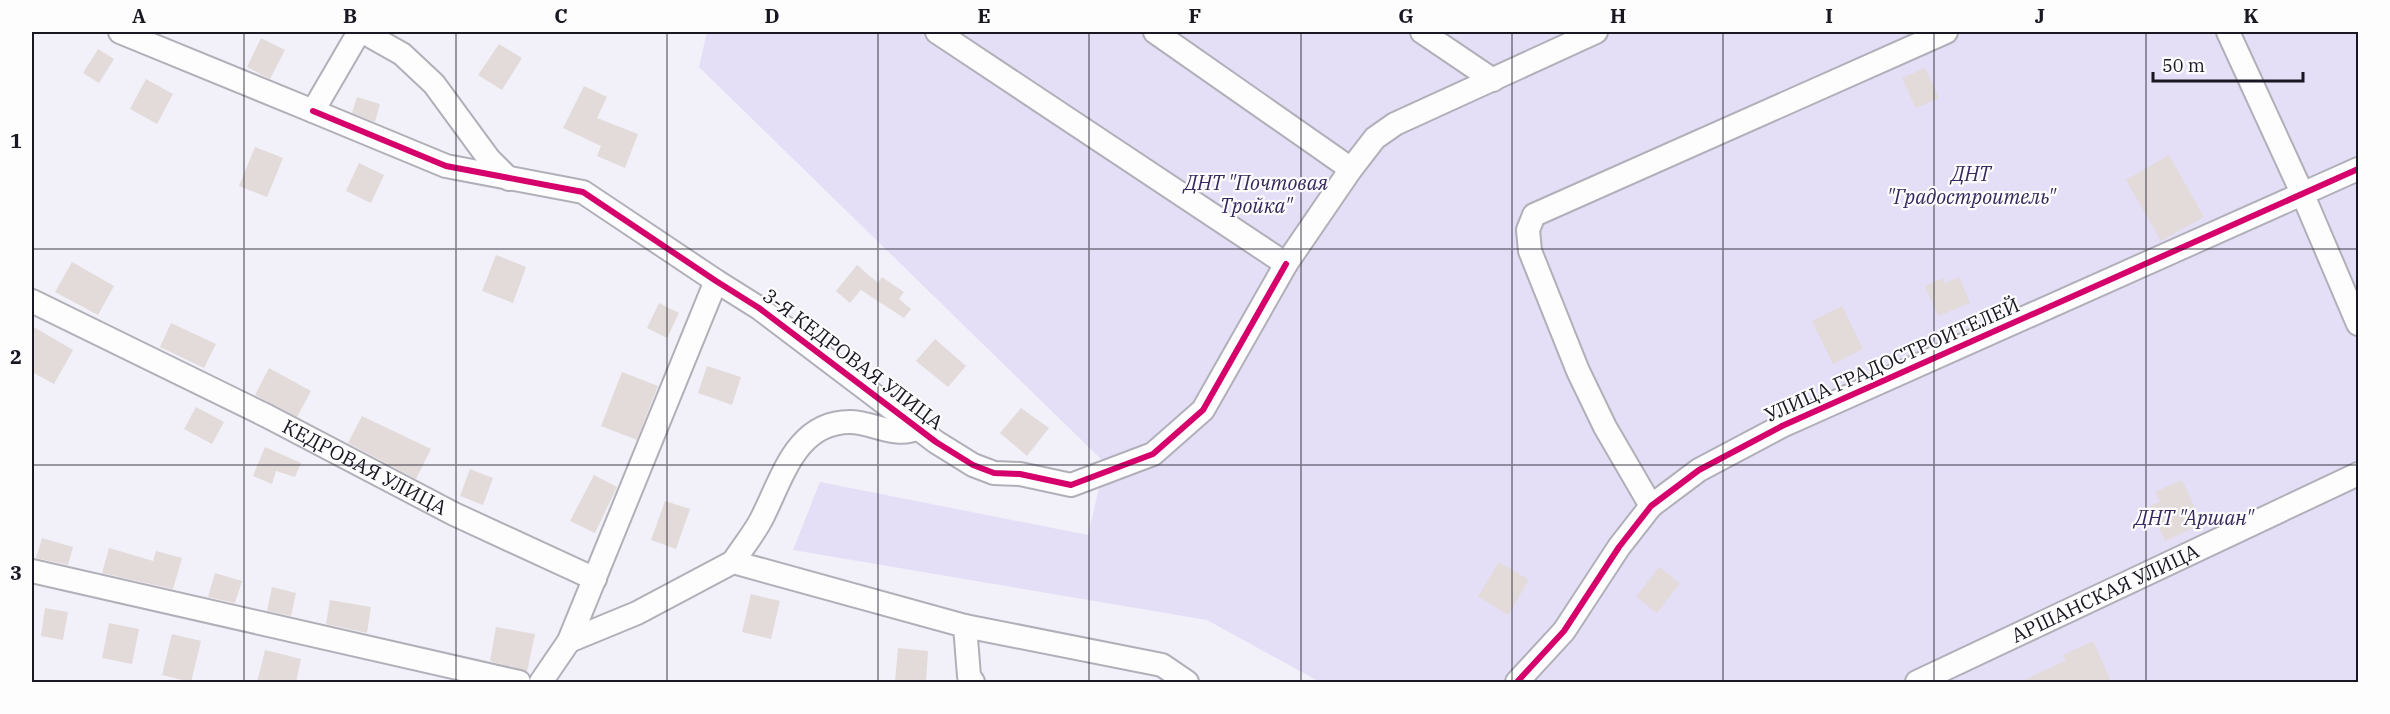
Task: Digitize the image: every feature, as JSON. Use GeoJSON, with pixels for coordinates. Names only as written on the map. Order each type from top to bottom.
{"type":"FeatureCollection","features":[{"type":"Feature","properties":{"kind":"street"},"geometry":{"type":"LineString","coordinates":[[120,32],[446,166],[509,178]]}},
{"type":"Feature","properties":{"kind":"street"},"geometry":{"type":"LineString","coordinates":[[937,32],[1286,264]]}},
{"type":"Feature","properties":{"kind":"street"},"geometry":{"type":"LineString","coordinates":[[1155,32],[1351,169]]}},
{"type":"Feature","properties":{"kind":"street"},"geometry":{"type":"LineString","coordinates":[[1422,32],[1493,80]]}},
{"type":"Feature","properties":{"kind":"street","name":"3-Я КЕДРОВАЯ УЛИЦА"},"geometry":{"type":"LineString","coordinates":[[509,178],[584,192],[759,308],[936,442],[973,465],[994,473],[1020,474],[1071,485],[1153,454],[1203,410],[1286,264],[1351,169],[1376,138],[1395,124],[1596,32]]}},
{"type":"Feature","properties":{"kind":"street"},"geometry":{"type":"LineString","coordinates":[[1650,506],[1605,427],[1578,371],[1530,251],[1528,230],[1534,215],[1946,32]]}},
{"type":"Feature","properties":{"kind":"street"},"geometry":{"type":"LineString","coordinates":[[2228,32],[2303,195],[2358,324]]}},
{"type":"Feature","properties":{"kind":"street"},"geometry":{"type":"LineString","coordinates":[[313,111],[370,34],[402,54],[434,84],[489,159],[509,178]]}},
{"type":"Feature","properties":{"kind":"street","name":"УЛИЦА ГРАДОСТРОИТЕЛЕЙ"},"geometry":{"type":"LineString","coordinates":[[1517,682],[1564,631],[1619,547],[1650,506],[1699,470],[1782,426],[2358,170]]}},
{"type":"Feature","properties":{"kind":"street"},"geometry":{"type":"LineString","coordinates":[[541,682],[569,641],[716,281]]}},
{"type":"Feature","properties":{"kind":"street","name":"КЕДРОВАЯ УЛИЦА"},"geometry":{"type":"LineString","coordinates":[[32,301],[267,416],[454,514],[595,579]]}},
{"type":"Feature","properties":{"kind":"street"},"geometry":{"type":"LineString","coordinates":[[569,641],[637,612],[733,562],[760,522],[791,456],[810,434],[836,423],[853,422],[904,432],[917,428]]}},
{"type":"Feature","properties":{"kind":"street","name":"АРШАНСКАЯ УЛИЦА"},"geometry":{"type":"LineString","coordinates":[[1917,682],[2358,474]]}},
{"type":"Feature","properties":{"kind":"street"},"geometry":{"type":"LineString","coordinates":[[733,562],[965,626],[1162,665],[1187,682]]}},
{"type":"Feature","properties":{"kind":"street"},"geometry":{"type":"LineString","coordinates":[[32,571],[519,682]]}},
{"type":"Feature","properties":{"kind":"street"},"geometry":{"type":"LineString","coordinates":[[965,626],[970,680]]}},
{"type":"Feature","properties":{"kind":"green space"},"geometry":{"type":"Polygon","coordinates":[[[707,32],[2358,32],[2358,682],[1320,682],[1207,620],[793,550],[820,482],[1088,535],[1105,463],[699,67],[707,32]]]}},
{"type":"Feature","properties":{"kind":"building"},"geometry":{"type":"Polygon","coordinates":[[[261,38],[285,50],[270,79],[247,67],[261,38]]]}},
{"type":"Feature","properties":{"kind":"building"},"geometry":{"type":"Polygon","coordinates":[[[499,44],[522,58],[502,90],[478,75],[499,44]]]}},
{"type":"Feature","properties":{"kind":"building"},"geometry":{"type":"Polygon","coordinates":[[[98,49],[114,59],[99,83],[83,73],[98,49]]]}},
{"type":"Feature","properties":{"kind":"building"},"geometry":{"type":"Polygon","coordinates":[[[1925,68],[1939,98],[1916,108],[1902,78],[1925,68]]]}},
{"type":"Feature","properties":{"kind":"building"},"geometry":{"type":"Polygon","coordinates":[[[146,79],[173,94],[157,124],[130,109],[146,79]]]}},
{"type":"Feature","properties":{"kind":"building"},"geometry":{"type":"Polygon","coordinates":[[[584,86],[607,97],[597,118],[638,134],[625,168],[597,156],[601,146],[563,128],[584,86]]]}},
{"type":"Feature","properties":{"kind":"building"},"geometry":{"type":"Polygon","coordinates":[[[357,97],[380,104],[375,122],[352,113],[357,97]]]}},
{"type":"Feature","properties":{"kind":"building"},"geometry":{"type":"Polygon","coordinates":[[[255,147],[283,158],[267,197],[239,186],[255,147]]]}},
{"type":"Feature","properties":{"kind":"building"},"geometry":{"type":"Polygon","coordinates":[[[2169,155],[2204,217],[2161,241],[2126,180],[2169,155]]]}},
{"type":"Feature","properties":{"kind":"building"},"geometry":{"type":"Polygon","coordinates":[[[359,163],[384,175],[371,203],[346,191],[359,163]]]}},
{"type":"Feature","properties":{"kind":"building"},"geometry":{"type":"Polygon","coordinates":[[[496,255],[526,267],[513,303],[482,291],[496,255]]]}},
{"type":"Feature","properties":{"kind":"building"},"geometry":{"type":"Polygon","coordinates":[[[72,262],[114,286],[98,315],[55,292],[72,262]]]}},
{"type":"Feature","properties":{"kind":"building"},"geometry":{"type":"Polygon","coordinates":[[[857,265],[878,283],[882,277],[904,292],[899,299],[911,309],[904,318],[861,290],[850,303],[836,291],[857,265]]]}},
{"type":"Feature","properties":{"kind":"building"},"geometry":{"type":"Polygon","coordinates":[[[1959,277],[1970,303],[1938,316],[1925,286],[1943,278],[1945,283],[1959,277]]]}},
{"type":"Feature","properties":{"kind":"building"},"geometry":{"type":"Polygon","coordinates":[[[659,303],[679,313],[667,338],[647,328],[659,303]]]}},
{"type":"Feature","properties":{"kind":"building"},"geometry":{"type":"Polygon","coordinates":[[[1842,306],[1863,349],[1833,364],[1812,321],[1842,306]]]}},
{"type":"Feature","properties":{"kind":"building"},"geometry":{"type":"Polygon","coordinates":[[[171,323],[216,344],[204,368],[160,347],[171,323]]]}},
{"type":"Feature","properties":{"kind":"building"},"geometry":{"type":"Polygon","coordinates":[[[32,326],[73,350],[54,384],[32,372],[32,326]]]}},
{"type":"Feature","properties":{"kind":"building"},"geometry":{"type":"Polygon","coordinates":[[[935,339],[966,366],[948,387],[916,361],[935,339]]]}},
{"type":"Feature","properties":{"kind":"building"},"geometry":{"type":"Polygon","coordinates":[[[707,366],[741,377],[732,405],[698,393],[707,366]]]}},
{"type":"Feature","properties":{"kind":"building"},"geometry":{"type":"Polygon","coordinates":[[[269,368],[311,391],[297,417],[255,395],[269,368]]]}},
{"type":"Feature","properties":{"kind":"building"},"geometry":{"type":"Polygon","coordinates":[[[622,372],[658,386],[637,440],[601,426],[622,372]]]}},
{"type":"Feature","properties":{"kind":"building"},"geometry":{"type":"Polygon","coordinates":[[[196,407],[224,422],[212,444],[184,429],[196,407]]]}},
{"type":"Feature","properties":{"kind":"building"},"geometry":{"type":"Polygon","coordinates":[[[1021,408],[1049,428],[1027,456],[1000,433],[1021,408]]]}},
{"type":"Feature","properties":{"kind":"building"},"geometry":{"type":"Polygon","coordinates":[[[362,416],[431,449],[416,479],[348,443],[362,416]]]}},
{"type":"Feature","properties":{"kind":"building"},"geometry":{"type":"Polygon","coordinates":[[[265,447],[301,463],[295,477],[276,471],[272,484],[253,476],[265,447]]]}},
{"type":"Feature","properties":{"kind":"building"},"geometry":{"type":"Polygon","coordinates":[[[470,469],[493,478],[483,505],[460,496],[470,469]]]}},
{"type":"Feature","properties":{"kind":"building"},"geometry":{"type":"Polygon","coordinates":[[[594,475],[617,487],[595,533],[570,521],[594,475]]]}},
{"type":"Feature","properties":{"kind":"building"},"geometry":{"type":"Polygon","coordinates":[[[2182,480],[2202,524],[2165,541],[2150,506],[2160,502],[2155,492],[2182,480]]]}},
{"type":"Feature","properties":{"kind":"building"},"geometry":{"type":"Polygon","coordinates":[[[665,501],[690,509],[676,549],[651,540],[665,501]]]}},
{"type":"Feature","properties":{"kind":"building"},"geometry":{"type":"Polygon","coordinates":[[[42,538],[73,547],[68,565],[36,558],[42,538]]]}},
{"type":"Feature","properties":{"kind":"building"},"geometry":{"type":"Polygon","coordinates":[[[109,548],[153,561],[156,551],[182,558],[173,589],[102,573],[109,548]]]}},
{"type":"Feature","properties":{"kind":"building"},"geometry":{"type":"Polygon","coordinates":[[[1499,562],[1529,580],[1508,615],[1478,596],[1499,562]]]}},
{"type":"Feature","properties":{"kind":"building"},"geometry":{"type":"Polygon","coordinates":[[[1659,567],[1680,583],[1657,613],[1636,597],[1659,567]]]}},
{"type":"Feature","properties":{"kind":"building"},"geometry":{"type":"Polygon","coordinates":[[[215,573],[242,581],[235,603],[208,597],[215,573]]]}},
{"type":"Feature","properties":{"kind":"building"},"geometry":{"type":"Polygon","coordinates":[[[272,587],[296,593],[291,616],[267,611],[272,587]]]}},
{"type":"Feature","properties":{"kind":"building"},"geometry":{"type":"Polygon","coordinates":[[[751,594],[780,601],[771,639],[742,632],[751,594]]]}},
{"type":"Feature","properties":{"kind":"building"},"geometry":{"type":"Polygon","coordinates":[[[330,600],[371,607],[367,633],[326,624],[330,600]]]}},
{"type":"Feature","properties":{"kind":"building"},"geometry":{"type":"Polygon","coordinates":[[[45,608],[68,612],[63,640],[41,636],[45,608]]]}},
{"type":"Feature","properties":{"kind":"building"},"geometry":{"type":"Polygon","coordinates":[[[109,623],[139,629],[132,664],[102,658],[109,623]]]}},
{"type":"Feature","properties":{"kind":"building"},"geometry":{"type":"Polygon","coordinates":[[[496,627],[535,634],[527,672],[490,661],[496,627]]]}},
{"type":"Feature","properties":{"kind":"building"},"geometry":{"type":"Polygon","coordinates":[[[172,634],[201,641],[191,682],[162,675],[172,634]]]}},
{"type":"Feature","properties":{"kind":"building"},"geometry":{"type":"Polygon","coordinates":[[[2093,641],[2110,679],[2102,682],[2021,682],[2066,660],[2063,655],[2093,641]]]}},
{"type":"Feature","properties":{"kind":"building"},"geometry":{"type":"Polygon","coordinates":[[[898,648],[928,651],[926,682],[895,682],[898,648]]]}},
{"type":"Feature","properties":{"kind":"building"},"geometry":{"type":"Polygon","coordinates":[[[265,650],[301,659],[296,682],[257,682],[265,650]]]}},
{"type":"Feature","properties":{"kind":"cycle path"},"geometry":{"type":"LineString","coordinates":[[313,111],[446,166],[583,192],[759,308],[936,442],[973,465],[994,473],[1020,474],[1071,485],[1153,454],[1203,410],[1286,264]]}},
{"type":"Feature","properties":{"kind":"cycle path"},"geometry":{"type":"LineString","coordinates":[[1517,682],[1564,631],[1619,547],[1651,506],[1699,470],[1782,426],[2358,169]]}},
{"type":"Feature","properties":{"kind":"park label","name":"ДНТ \"Градостроитель\""},"geometry":{"type":"Point","coordinates":[1971,186]}},
{"type":"Feature","properties":{"kind":"park label","name":"ДНТ \"Почтовая Тройка\""},"geometry":{"type":"Point","coordinates":[1256,194]}},
{"type":"Feature","properties":{"kind":"park label","name":"ДНТ \"Аршан\""},"geometry":{"type":"Point","coordinates":[2194,518]}}]}
